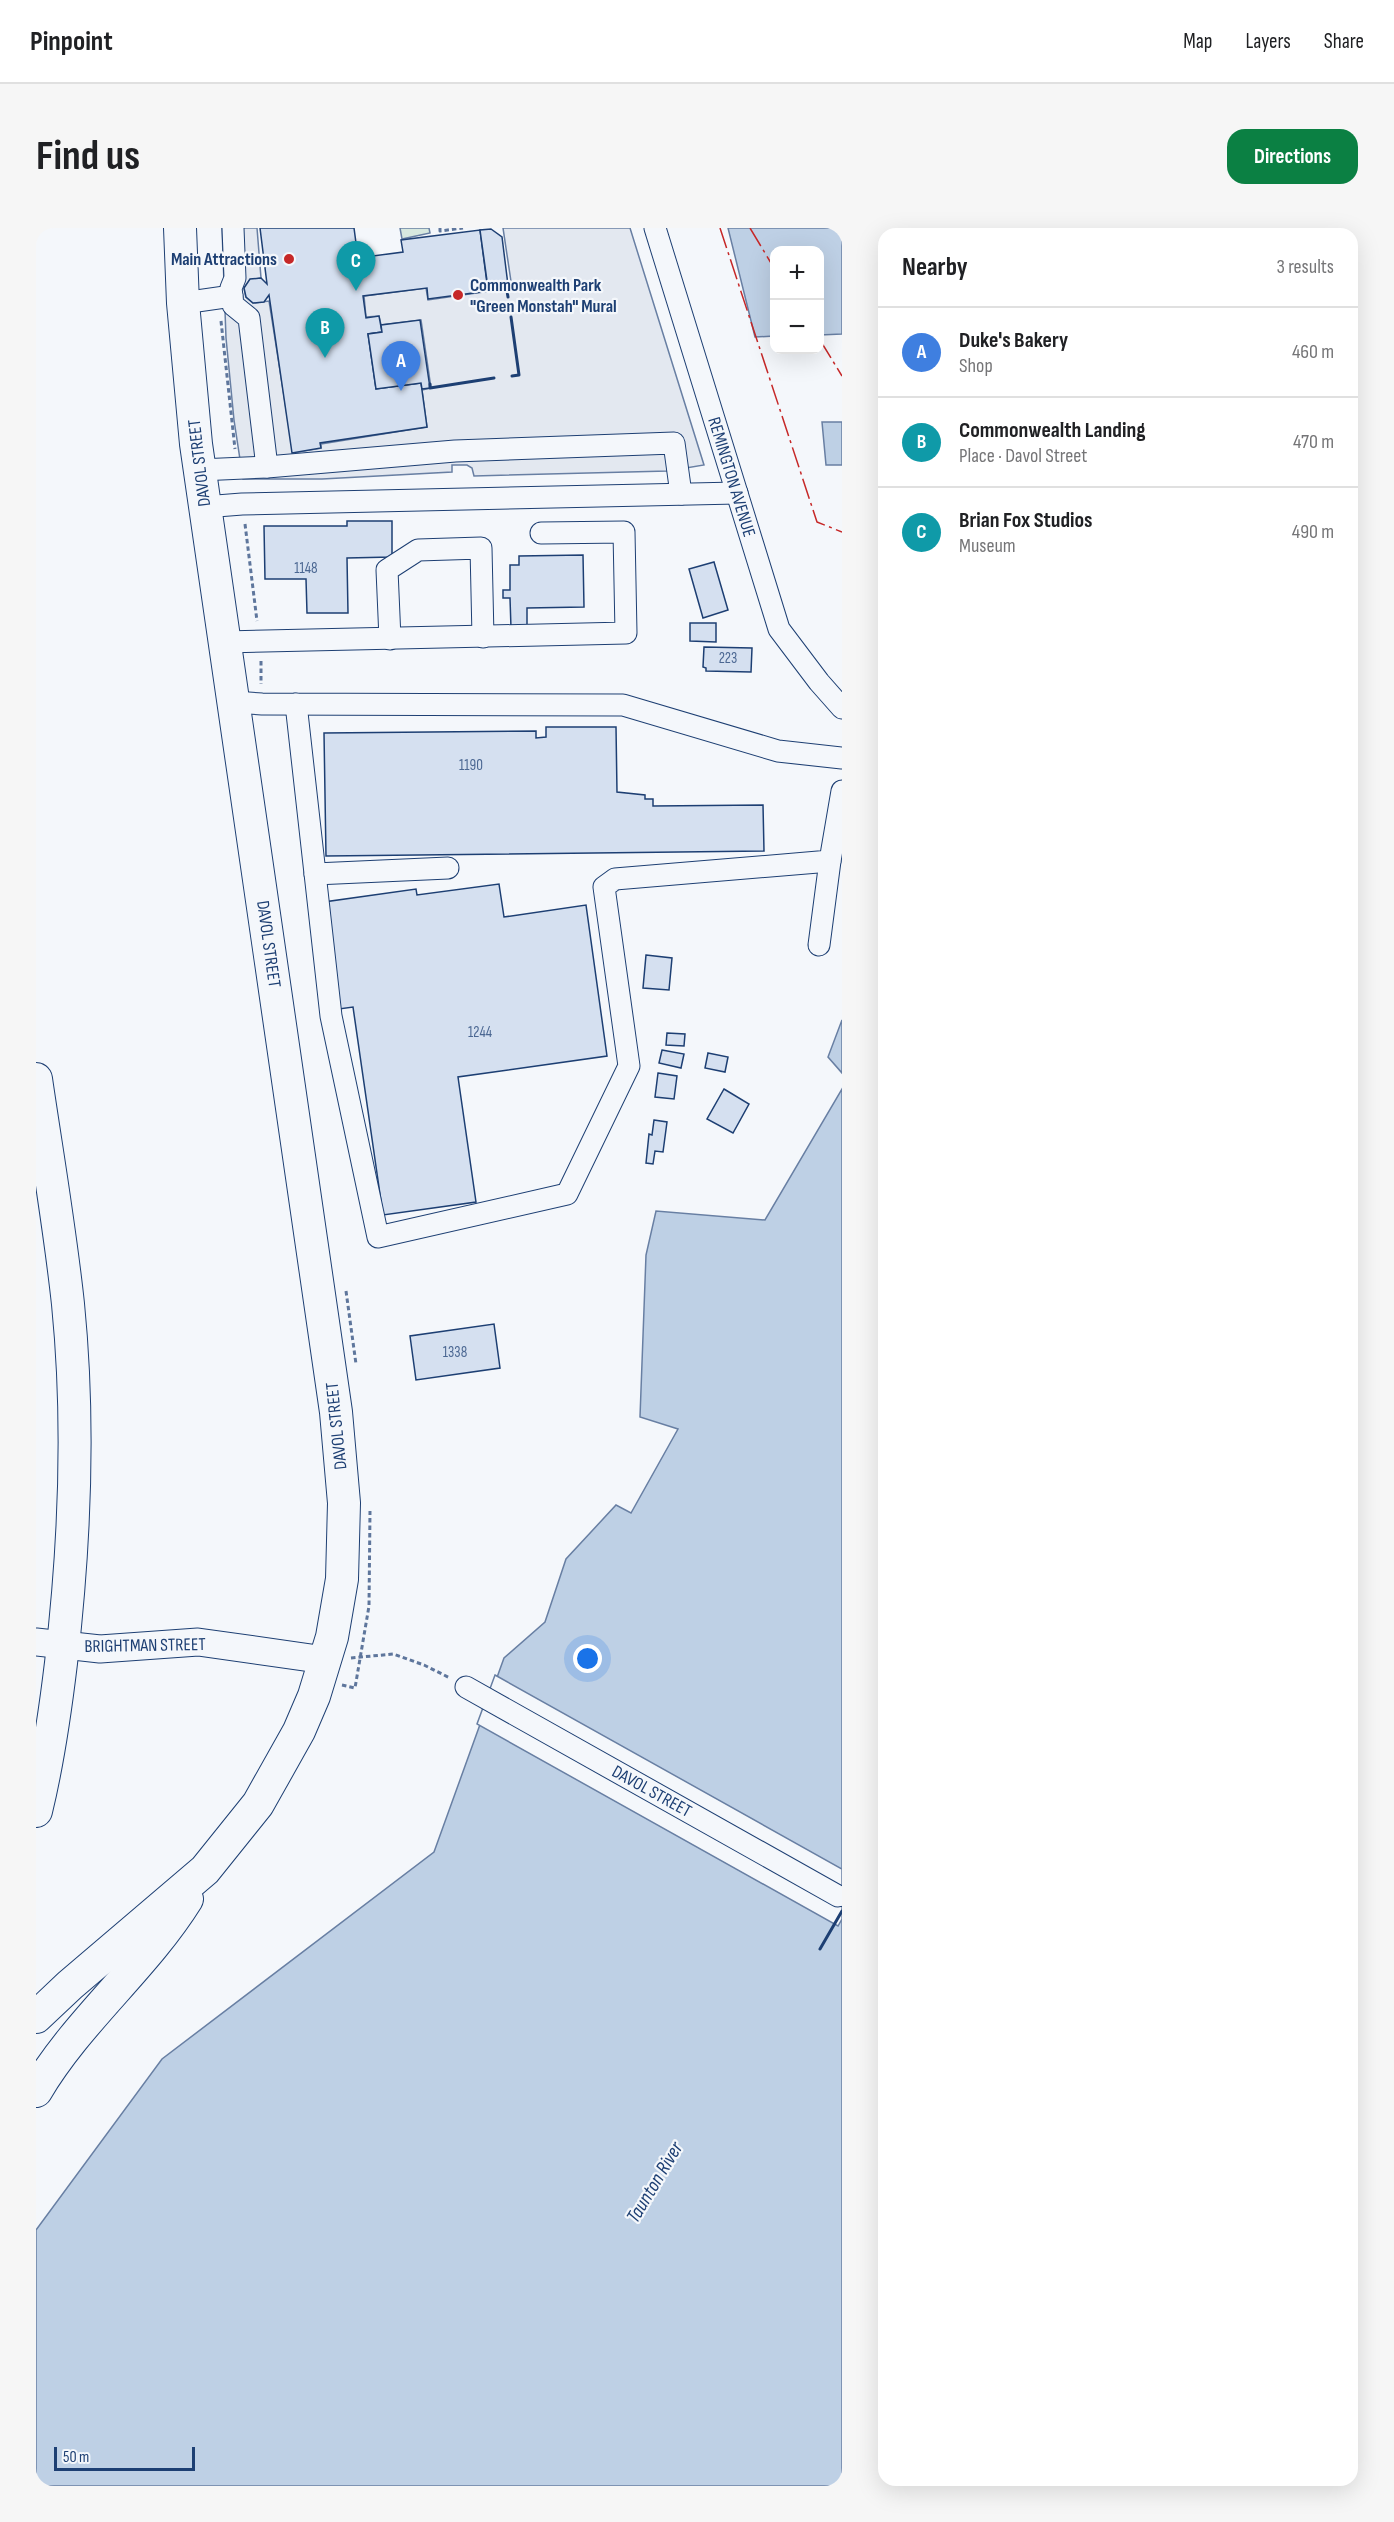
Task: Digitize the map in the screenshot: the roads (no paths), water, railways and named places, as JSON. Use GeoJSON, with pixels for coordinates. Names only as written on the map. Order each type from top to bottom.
{"type":"FeatureCollection","features":[{"type":"Feature","properties":{"kind":"highway","name":"DAVOL STREET"},"geometry":{"type":"LineString","coordinates":[[180,228],[183,303],[199,470],[317,1273],[344,1503],[344,1554],[335,1621],[307,1714],[273,1780],[240,1827],[205,1870]]}},
{"type":"Feature","properties":{"kind":"highway"},"geometry":{"type":"LineString","coordinates":[[36,1079],[63,1258],[73,1385],[74,1526],[50,1644],[51,1734],[36,1811]]}},
{"type":"Feature","properties":{"kind":"highway"},"geometry":{"type":"LineString","coordinates":[[36,2018],[70,1985],[205,1870]]}},
{"type":"Feature","properties":{"kind":"highway"},"geometry":{"type":"LineString","coordinates":[[36,2091],[76,2031],[167,1930],[205,1870]]}},
{"type":"Feature","properties":{"kind":"main road","name":"BRIGHTMAN STREET"},"geometry":{"type":"LineString","coordinates":[[50,1644],[100,1649],[198,1642],[325,1659]]}},
{"type":"Feature","properties":{"kind":"street"},"geometry":{"type":"LineString","coordinates":[[226,297],[235,278],[233,228]]}},
{"type":"Feature","properties":{"kind":"street","name":"REMINGTON AVENUE"},"geometry":{"type":"LineString","coordinates":[[655,228],[779,629],[842,708]]}},
{"type":"Feature","properties":{"kind":"street"},"geometry":{"type":"LineString","coordinates":[[183,303],[226,297]]}},
{"type":"Feature","properties":{"kind":"street"},"geometry":{"type":"LineString","coordinates":[[226,297],[232,305],[249,318],[267,467]]}},
{"type":"Feature","properties":{"kind":"street"},"geometry":{"type":"LineString","coordinates":[[199,470],[267,467],[431,452],[674,443],[681,494]]}},
{"type":"Feature","properties":{"kind":"street"},"geometry":{"type":"LineString","coordinates":[[204,507],[242,504],[737,493]]}},
{"type":"Feature","properties":{"kind":"street"},"geometry":{"type":"LineString","coordinates":[[224,642],[626,633],[624,532],[541,533]]}},
{"type":"Feature","properties":{"kind":"street"},"geometry":{"type":"LineString","coordinates":[[390,639],[387,570],[418,550],[481,548],[483,637]]}},
{"type":"Feature","properties":{"kind":"street"},"geometry":{"type":"LineString","coordinates":[[234,702],[623,705],[778,751],[842,758]]}},
{"type":"Feature","properties":{"kind":"street"},"geometry":{"type":"LineString","coordinates":[[296,704],[331,1016],[378,1237],[567,1194],[629,1066],[604,887],[615,879],[830,861]]}},
{"type":"Feature","properties":{"kind":"street"},"geometry":{"type":"LineString","coordinates":[[819,945],[842,791]]}},
{"type":"Feature","properties":{"kind":"street"},"geometry":{"type":"LineString","coordinates":[[315,874],[448,868]]}},
{"type":"Feature","properties":{"kind":"street","name":"DAVOL STREET"},"geometry":{"type":"LineString","coordinates":[[466,1687],[838,1896]]}},
{"type":"Feature","properties":{"kind":"water"},"geometry":{"type":"Polygon","coordinates":[[[728,228],[842,228],[842,334],[824,335],[824,246],[770,246],[770,336],[755,337],[728,228]]]}},
{"type":"Feature","properties":{"kind":"water"},"geometry":{"type":"Polygon","coordinates":[[[822,422],[842,422],[842,465],[826,465],[822,422]]]}},
{"type":"Feature","properties":{"kind":"water"},"geometry":{"type":"Polygon","coordinates":[[[842,1020],[842,1073],[828,1057],[842,1020]]]}},
{"type":"Feature","properties":{"kind":"water","name":"Taunton River"},"geometry":{"type":"Polygon","coordinates":[[[842,1089],[842,2486],[36,2486],[36,2230],[162,2059],[434,1852],[504,1658],[545,1622],[566,1559],[616,1505],[631,1513],[678,1429],[640,1417],[646,1255],[656,1211],[765,1220],[842,1089]]]}},
{"type":"Feature","properties":{"kind":"place","name":"Main Attractions"},"geometry":{"type":"Point","coordinates":[289,259]}},
{"type":"Feature","properties":{"kind":"place","name":"Brian Fox Studios"},"geometry":{"type":"Point","coordinates":[356,291]}},
{"type":"Feature","properties":{"kind":"place","name":"Commonwealth Park \"Green Monstah\" Mural"},"geometry":{"type":"Point","coordinates":[458,295]}},
{"type":"Feature","properties":{"kind":"place","name":"Commonwealth Landing"},"geometry":{"type":"Point","coordinates":[325,358]}},
{"type":"Feature","properties":{"kind":"place","name":"Duke's Bakery"},"geometry":{"type":"Point","coordinates":[401,391]}}]}
